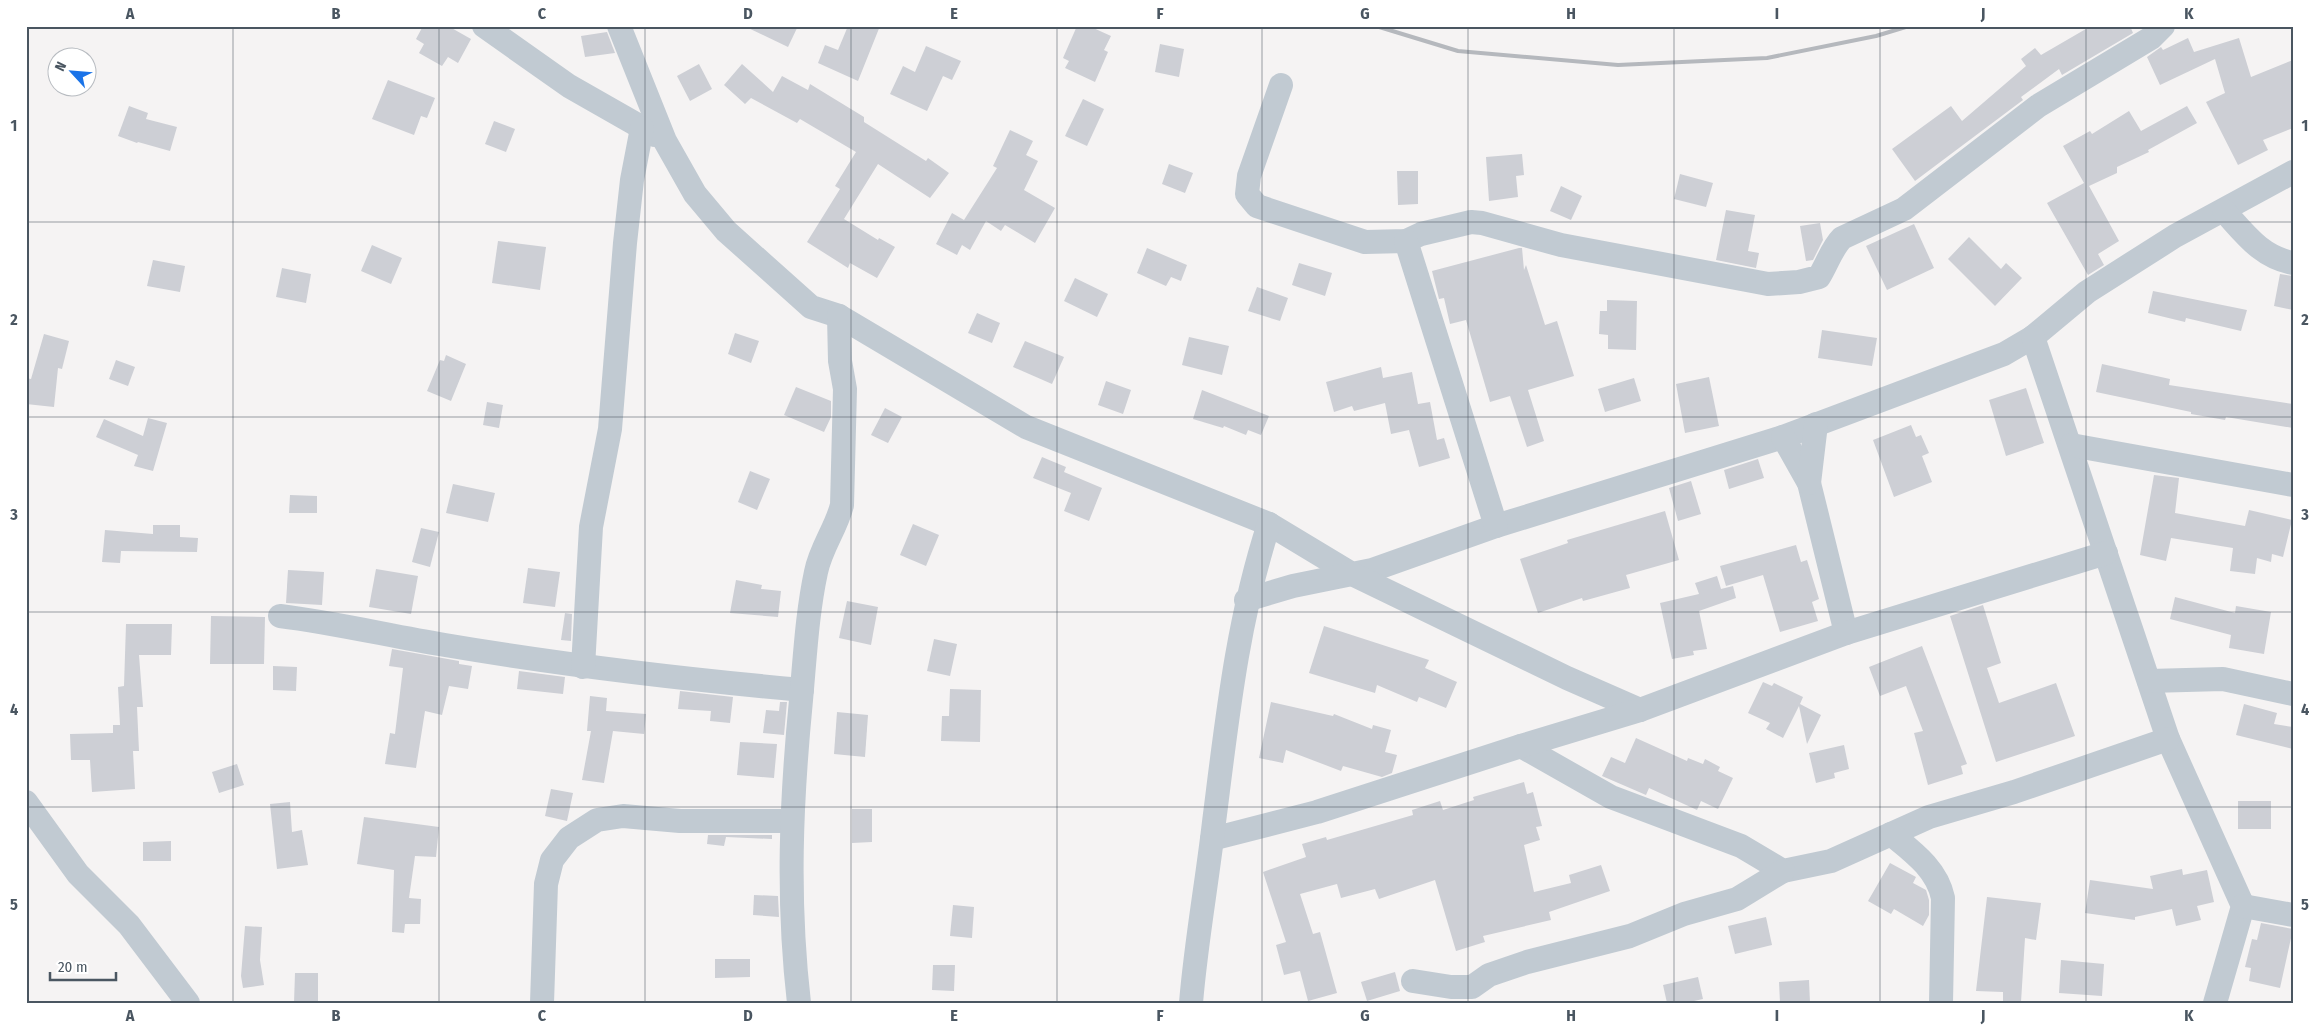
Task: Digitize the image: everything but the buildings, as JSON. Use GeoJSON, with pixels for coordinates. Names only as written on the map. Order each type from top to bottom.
{"type":"FeatureCollection","features":[{"type":"Feature","properties":{"kind":"street"},"geometry":{"type":"LineString","coordinates":[[484,26],[569,86],[665,141]]}},
{"type":"Feature","properties":{"kind":"street"},"geometry":{"type":"LineString","coordinates":[[619,26],[637,76],[665,141],[695,194],[726,231],[811,306],[839,316],[1026,427],[1269,524],[1352,574],[1567,678],[1640,710]]}},
{"type":"Feature","properties":{"kind":"street"},"geometry":{"type":"LineString","coordinates":[[1281,85],[1249,176],[1248,194],[1257,206],[1365,242],[1406,241],[1421,234],[1471,222],[1561,245],[1768,284],[1799,282],[1819,277],[1832,256],[1835,245],[1842,238],[1904,209],[2038,106],[2151,38],[2163,26]]}},
{"type":"Feature","properties":{"kind":"street"},"geometry":{"type":"LineString","coordinates":[[583,667],[591,527],[610,428],[625,244],[632,180],[642,128]]}},
{"type":"Feature","properties":{"kind":"street"},"geometry":{"type":"LineString","coordinates":[[1246,600],[1294,586],[1372,570],[1496,526],[1783,437],[2004,354],[2033,337],[2087,292],[2175,236],[2293,172]]}},
{"type":"Feature","properties":{"kind":"street"},"geometry":{"type":"LineString","coordinates":[[2224,211],[2259,249],[2278,260],[2293,263]]}},
{"type":"Feature","properties":{"kind":"street"},"geometry":{"type":"LineString","coordinates":[[1406,241],[1496,526]]}},
{"type":"Feature","properties":{"kind":"street"},"geometry":{"type":"LineString","coordinates":[[799,1003],[792,945],[791,821],[809,608],[823,548],[838,522],[842,505],[845,389],[840,361],[839,316]]}},
{"type":"Feature","properties":{"kind":"street"},"geometry":{"type":"LineString","coordinates":[[2033,337],[2048,389],[2071,445],[2168,739],[2243,906],[2215,1003]]}},
{"type":"Feature","properties":{"kind":"street"},"geometry":{"type":"LineString","coordinates":[[1809,483],[1816,424]]}},
{"type":"Feature","properties":{"kind":"street"},"geometry":{"type":"LineString","coordinates":[[1783,437],[1809,483],[1846,634]]}},
{"type":"Feature","properties":{"kind":"street"},"geometry":{"type":"LineString","coordinates":[[2071,445],[2293,485]]}},
{"type":"Feature","properties":{"kind":"street"},"geometry":{"type":"LineString","coordinates":[[1191,1003],[1196,943],[1212,839],[1236,654],[1246,600],[1269,524]]}},
{"type":"Feature","properties":{"kind":"street"},"geometry":{"type":"LineString","coordinates":[[1212,839],[1317,812],[1521,746],[1640,710],[1846,634],[2106,552]]}},
{"type":"Feature","properties":{"kind":"street"},"geometry":{"type":"LineString","coordinates":[[280,616],[327,622],[444,645],[583,667],[802,690]]}},
{"type":"Feature","properties":{"kind":"street"},"geometry":{"type":"LineString","coordinates":[[2149,680],[2223,679],[2293,694]]}},
{"type":"Feature","properties":{"kind":"street"},"geometry":{"type":"LineString","coordinates":[[1413,981],[1451,987],[1472,987],[1489,975],[1527,962],[1630,936],[1684,914],[1737,899],[1783,872],[1831,861],[1929,817],[2014,792],[2168,739]]}},
{"type":"Feature","properties":{"kind":"street"},"geometry":{"type":"LineString","coordinates":[[1521,746],[1611,797],[1741,846],[1783,872]]}},
{"type":"Feature","properties":{"kind":"street"},"geometry":{"type":"LineString","coordinates":[[26,802],[78,874],[129,925],[188,1003]]}},
{"type":"Feature","properties":{"kind":"street"},"geometry":{"type":"LineString","coordinates":[[542,1003],[546,884],[552,860],[569,838],[596,820],[623,816],[680,821],[791,821]]}},
{"type":"Feature","properties":{"kind":"street"},"geometry":{"type":"LineString","coordinates":[[1891,834],[1930,869],[1940,884],[1943,898],[1941,1003]]}},
{"type":"Feature","properties":{"kind":"street"},"geometry":{"type":"LineString","coordinates":[[2243,906],[2293,915]]}},
{"type":"Feature","properties":{"kind":"railway"},"geometry":{"type":"LineString","coordinates":[[1376,26],[1458,51],[1618,65],[1767,58],[1876,36],[1909,26]]}}]}
